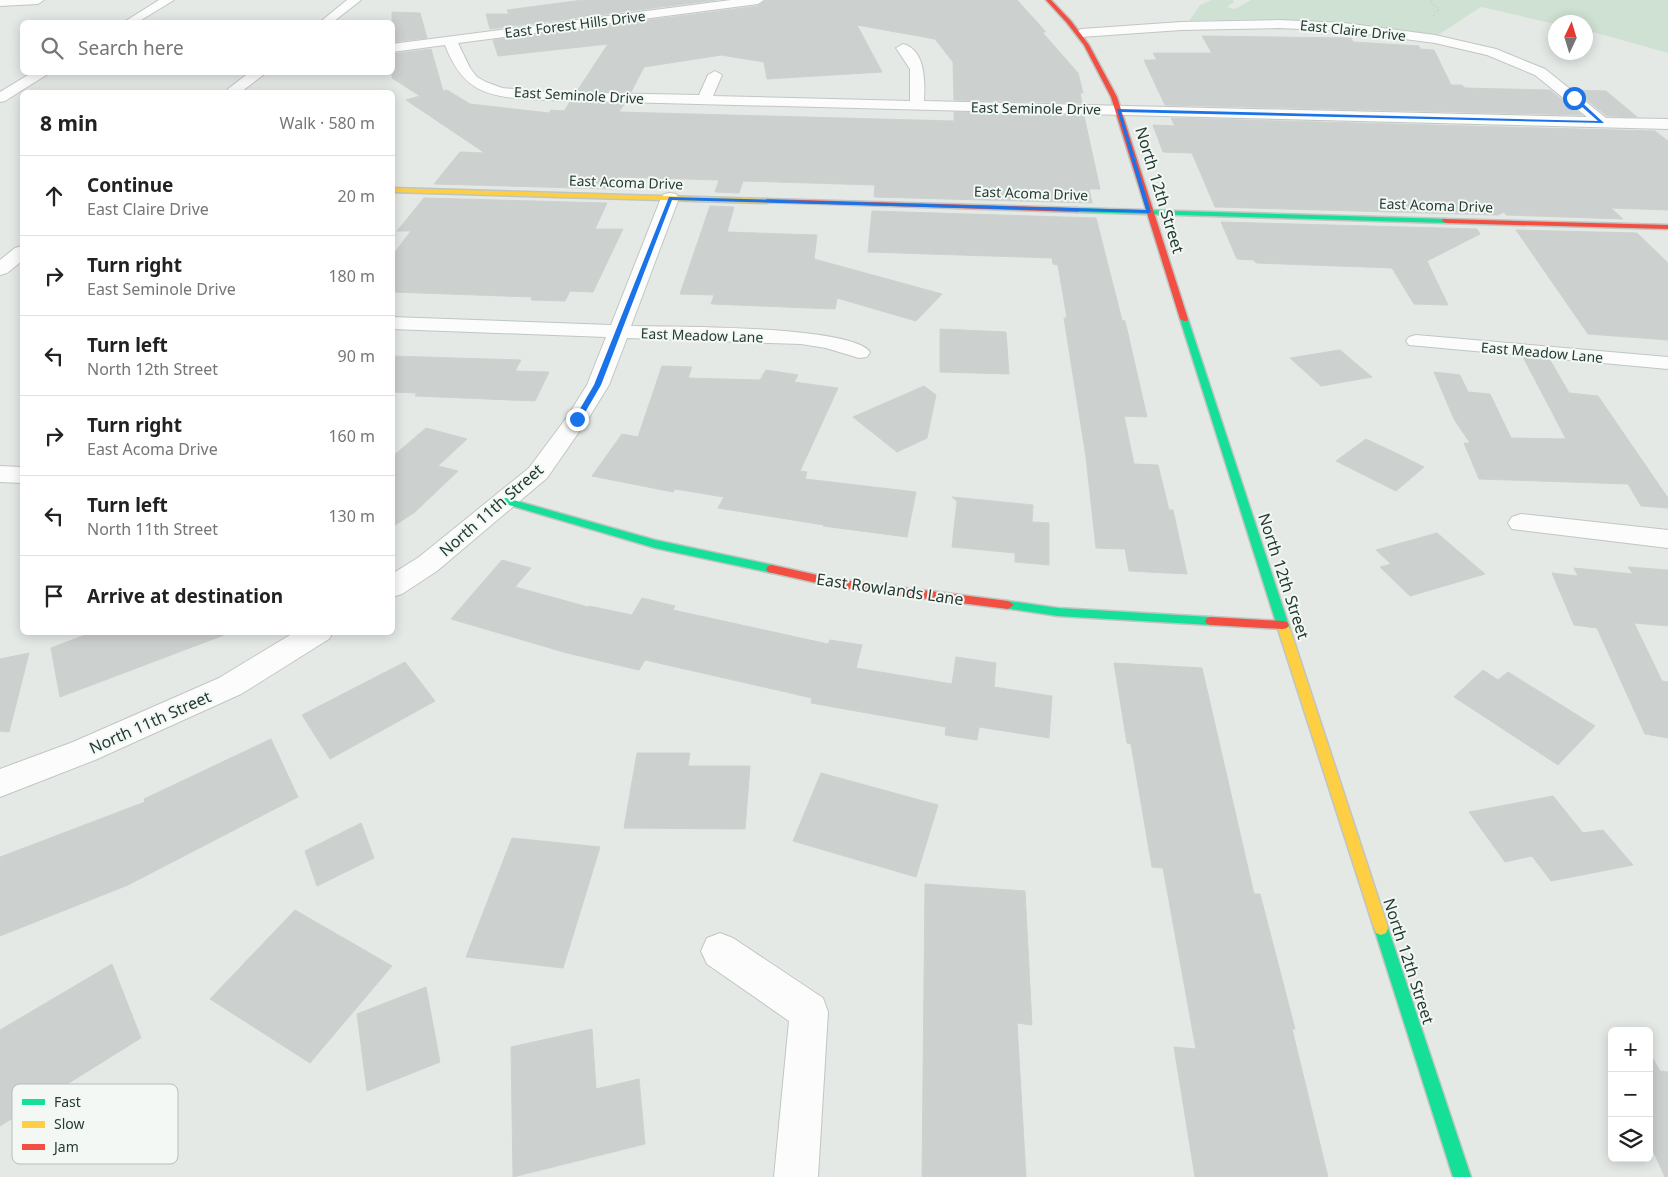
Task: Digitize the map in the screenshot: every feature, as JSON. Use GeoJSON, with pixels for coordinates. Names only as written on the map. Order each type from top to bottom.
{"type":"FeatureCollection","features":[{"type":"Feature","properties":{"kind":"street"},"geometry":{"type":"LineString","coordinates":[[0,2],[38,0]]}},
{"type":"Feature","properties":{"kind":"street"},"geometry":{"type":"LineString","coordinates":[[133,20],[168,0]]}},
{"type":"Feature","properties":{"kind":"street"},"geometry":{"type":"LineString","coordinates":[[329,20],[355,0]]}},
{"type":"Feature","properties":{"kind":"street","name":"East Forest Hills Drive"},"geometry":{"type":"LineString","coordinates":[[395,48],[758,0]]}},
{"type":"Feature","properties":{"kind":"street","name":"North 12th Street"},"geometry":{"type":"LineString","coordinates":[[1048,0],[1080,33],[1103,70],[1118,110],[1149,212],[1462,1177]]}},
{"type":"Feature","properties":{"kind":"street","name":"East Claire Drive"},"geometry":{"type":"LineString","coordinates":[[1080,33],[1181,26],[1279,24],[1344,27],[1435,39],[1491,52],[1540,72],[1602,122]]}},
{"type":"Feature","properties":{"kind":"street","name":"East Seminole Drive"},"geometry":{"type":"LineString","coordinates":[[450,40],[466,73],[482,86],[500,91],[546,96],[1668,124]]}},
{"type":"Feature","properties":{"kind":"street"},"geometry":{"type":"LineString","coordinates":[[903,48],[916,64],[918,71],[917,106]]}},
{"type":"Feature","properties":{"kind":"street"},"geometry":{"type":"LineString","coordinates":[[704,100],[715,74]]}},
{"type":"Feature","properties":{"kind":"street"},"geometry":{"type":"LineString","coordinates":[[0,98],[39,75]]}},
{"type":"Feature","properties":{"kind":"street"},"geometry":{"type":"LineString","coordinates":[[236,90],[256,75]]}},
{"type":"Feature","properties":{"kind":"street","name":"East Acoma Drive"},"geometry":{"type":"LineString","coordinates":[[395,190],[1667,227]]}},
{"type":"Feature","properties":{"kind":"street","name":"North 11th Street"},"geometry":{"type":"LineString","coordinates":[[395,585],[428,564],[506,502],[538,473],[577,419],[598,385],[670,198]]}},
{"type":"Feature","properties":{"kind":"street"},"geometry":{"type":"LineString","coordinates":[[0,270],[20,254]]}},
{"type":"Feature","properties":{"kind":"street","name":"East Meadow Lane"},"geometry":{"type":"LineString","coordinates":[[395,323],[801,338],[829,342],[859,352]]}},
{"type":"Feature","properties":{"kind":"street","name":"East Meadow Lane"},"geometry":{"type":"LineString","coordinates":[[1416,341],[1668,363]]}},
{"type":"Feature","properties":{"kind":"street"},"geometry":{"type":"LineString","coordinates":[[0,474],[20,475]]}},
{"type":"Feature","properties":{"kind":"street","name":"East Rowlands Lane"},"geometry":{"type":"LineString","coordinates":[[506,502],[655,544],[835,583],[1058,612],[1284,625]]}},
{"type":"Feature","properties":{"kind":"street"},"geometry":{"type":"LineString","coordinates":[[1521,523],[1668,539]]}},
{"type":"Feature","properties":{"kind":"street","name":"North 11th Street"},"geometry":{"type":"LineString","coordinates":[[0,783],[84,751],[230,686],[314,635]]}},
{"type":"Feature","properties":{"kind":"street"},"geometry":{"type":"LineString","coordinates":[[720,952],[809,1012],[796,1177]]}},
{"type":"Feature","properties":{"kind":"green space"},"geometry":{"type":"Polygon","coordinates":[[[1212,0],[1233,0],[1234,2],[1227,7],[1235,9],[1251,0],[1668,0],[1668,53],[1593,32],[1593,15],[1548,15],[1548,22],[1481,7],[1438,35],[1314,22],[1252,20],[1189,21],[1200,5],[1212,0]]]}},
{"type":"Feature","properties":{"kind":"building"},"geometry":{"type":"Polygon","coordinates":[[[583,0],[716,0],[490,29],[486,14],[509,14],[507,10],[583,0]]]}},
{"type":"Feature","properties":{"kind":"building"},"geometry":{"type":"Polygon","coordinates":[[[766,0],[1017,0],[1046,32],[1042,32],[1078,73],[1083,93],[1080,93],[1082,103],[954,100],[953,62],[935,39],[857,25],[882,72],[767,79],[764,62],[721,55],[644,67],[631,92],[577,91],[608,44],[498,56],[493,40],[758,6],[766,0]]]}},
{"type":"Feature","properties":{"kind":"building"},"geometry":{"type":"Polygon","coordinates":[[[392,12],[420,13],[427,38],[395,42],[395,20],[392,20],[392,12]]]}},
{"type":"Feature","properties":{"kind":"building"},"geometry":{"type":"Polygon","coordinates":[[[1202,36],[1351,38],[1353,42],[1419,46],[1420,49],[1434,50],[1451,85],[1462,85],[1465,88],[1550,90],[1582,115],[1165,105],[1144,60],[1157,60],[1153,53],[1212,53],[1202,36]]]}},
{"type":"Feature","properties":{"kind":"building"},"geometry":{"type":"Polygon","coordinates":[[[431,49],[443,91],[447,90],[470,104],[549,113],[551,110],[564,111],[570,102],[624,104],[619,112],[954,121],[954,112],[1084,116],[1100,189],[1089,189],[1092,203],[874,197],[875,185],[743,181],[739,193],[715,192],[719,180],[618,177],[613,189],[434,184],[460,152],[485,153],[406,100],[420,96],[392,78],[392,75],[395,75],[395,54],[431,49]]]}},
{"type":"Feature","properties":{"kind":"building"},"geometry":{"type":"Polygon","coordinates":[[[1574,90],[1606,91],[1637,117],[1607,116],[1574,90]]]}},
{"type":"Feature","properties":{"kind":"building"},"geometry":{"type":"Polygon","coordinates":[[[1171,118],[1655,131],[1668,141],[1668,210],[1611,208],[1623,219],[1506,215],[1504,212],[1498,215],[1215,207],[1192,153],[1163,152],[1153,125],[1175,126],[1171,118]]]}},
{"type":"Feature","properties":{"kind":"building"},"geometry":{"type":"Polygon","coordinates":[[[424,198],[607,203],[595,229],[623,229],[593,292],[570,291],[565,301],[531,300],[532,297],[395,292],[395,252],[411,231],[397,231],[424,198]]]}},
{"type":"Feature","properties":{"kind":"building"},"geometry":{"type":"Polygon","coordinates":[[[710,206],[734,207],[727,232],[817,235],[814,259],[942,294],[916,321],[837,298],[835,309],[711,304],[714,295],[680,294],[710,206]]]}},
{"type":"Feature","properties":{"kind":"building"},"geometry":{"type":"Polygon","coordinates":[[[872,211],[1096,218],[1122,320],[1125,321],[1147,417],[1124,416],[1134,464],[1158,465],[1169,510],[1173,510],[1187,574],[1129,571],[1125,549],[1096,548],[1086,457],[1064,318],[1067,318],[1058,265],[1053,264],[1052,258],[868,252],[872,211]]]}},
{"type":"Feature","properties":{"kind":"building"},"geometry":{"type":"Polygon","coordinates":[[[1221,222],[1477,229],[1480,234],[1427,261],[1448,305],[1414,304],[1392,268],[1256,263],[1254,260],[1237,259],[1221,222]]]}},
{"type":"Feature","properties":{"kind":"building"},"geometry":{"type":"Polygon","coordinates":[[[1516,230],[1637,233],[1668,263],[1668,340],[1588,334],[1516,230]]]}},
{"type":"Feature","properties":{"kind":"building"},"geometry":{"type":"Polygon","coordinates":[[[940,329],[1006,332],[1009,374],[940,372],[940,329]]]}},
{"type":"Feature","properties":{"kind":"building"},"geometry":{"type":"Polygon","coordinates":[[[1340,350],[1372,377],[1321,386],[1290,358],[1340,350]]]}},
{"type":"Feature","properties":{"kind":"building"},"geometry":{"type":"Polygon","coordinates":[[[395,356],[521,360],[515,371],[549,372],[535,401],[415,396],[417,393],[395,392],[395,356]]]}},
{"type":"Feature","properties":{"kind":"building"},"geometry":{"type":"Polygon","coordinates":[[[1523,357],[1550,360],[1569,393],[1598,396],[1668,498],[1668,508],[1641,506],[1628,484],[1479,479],[1464,443],[1470,443],[1454,419],[1434,372],[1460,375],[1468,392],[1490,394],[1511,438],[1566,439],[1523,357]]]}},
{"type":"Feature","properties":{"kind":"building"},"geometry":{"type":"Polygon","coordinates":[[[662,366],[692,367],[688,378],[760,380],[766,370],[798,375],[794,382],[838,388],[800,471],[807,472],[805,479],[916,492],[907,537],[823,526],[718,508],[724,497],[675,489],[673,492],[592,476],[622,434],[638,437],[662,366]]]}},
{"type":"Feature","properties":{"kind":"building"},"geometry":{"type":"Polygon","coordinates":[[[924,386],[936,395],[927,438],[897,452],[853,417],[924,386]]]}},
{"type":"Feature","properties":{"kind":"building"},"geometry":{"type":"Polygon","coordinates":[[[426,428],[467,439],[438,466],[458,471],[415,512],[395,525],[395,454],[426,428]]]}},
{"type":"Feature","properties":{"kind":"building"},"geometry":{"type":"Polygon","coordinates":[[[1366,439],[1424,467],[1396,491],[1336,461],[1366,439]]]}},
{"type":"Feature","properties":{"kind":"building"},"geometry":{"type":"Polygon","coordinates":[[[952,497],[1033,505],[1032,522],[1049,523],[1049,565],[1015,562],[1015,553],[952,547],[957,501],[952,497]]]}},
{"type":"Feature","properties":{"kind":"building"},"geometry":{"type":"Polygon","coordinates":[[[1437,533],[1485,574],[1410,596],[1380,567],[1391,564],[1376,550],[1437,533]]]}},
{"type":"Feature","properties":{"kind":"building"},"geometry":{"type":"Polygon","coordinates":[[[502,560],[531,568],[515,587],[588,607],[632,615],[642,598],[675,606],[673,610],[828,644],[830,640],[862,645],[856,668],[952,684],[956,657],[996,663],[994,687],[1052,696],[1049,738],[979,727],[977,740],[945,735],[946,727],[811,703],[812,698],[645,660],[639,670],[567,653],[451,619],[502,560]]]}},
{"type":"Feature","properties":{"kind":"building"},"geometry":{"type":"Polygon","coordinates":[[[1628,567],[1668,570],[1668,626],[1634,623],[1662,681],[1668,682],[1668,738],[1645,734],[1597,628],[1574,625],[1552,573],[1578,576],[1574,568],[1633,574],[1628,567]]]}},
{"type":"Feature","properties":{"kind":"building"},"geometry":{"type":"Polygon","coordinates":[[[85,635],[224,635],[60,697],[51,648],[85,635]]]}},
{"type":"Feature","properties":{"kind":"building"},"geometry":{"type":"Polygon","coordinates":[[[29,653],[9,732],[0,731],[0,659],[29,653]]]}},
{"type":"Feature","properties":{"kind":"building"},"geometry":{"type":"Polygon","coordinates":[[[405,662],[435,701],[330,759],[302,715],[405,662]]]}},
{"type":"Feature","properties":{"kind":"building"},"geometry":{"type":"Polygon","coordinates":[[[1114,663],[1202,668],[1254,894],[1260,894],[1295,1029],[1292,1029],[1328,1177],[1195,1177],[1174,1047],[1196,1049],[1163,868],[1152,867],[1131,744],[1127,743],[1114,663]]]}},
{"type":"Feature","properties":{"kind":"building"},"geometry":{"type":"Polygon","coordinates":[[[1483,670],[1498,680],[1508,672],[1595,726],[1558,765],[1454,697],[1483,670]]]}},
{"type":"Feature","properties":{"kind":"building"},"geometry":{"type":"Polygon","coordinates":[[[271,739],[298,797],[128,885],[0,936],[0,857],[145,802],[144,799],[271,739]]]}},
{"type":"Feature","properties":{"kind":"building"},"geometry":{"type":"Polygon","coordinates":[[[637,753],[690,753],[688,766],[750,766],[745,829],[624,828],[637,753]]]}},
{"type":"Feature","properties":{"kind":"building"},"geometry":{"type":"Polygon","coordinates":[[[821,773],[938,805],[916,877],[793,841],[821,773]]]}},
{"type":"Feature","properties":{"kind":"building"},"geometry":{"type":"Polygon","coordinates":[[[1553,796],[1583,833],[1603,830],[1633,865],[1551,881],[1532,856],[1505,862],[1469,812],[1553,796]]]}},
{"type":"Feature","properties":{"kind":"building"},"geometry":{"type":"Polygon","coordinates":[[[361,823],[374,858],[317,886],[305,851],[361,823]]]}},
{"type":"Feature","properties":{"kind":"building"},"geometry":{"type":"Polygon","coordinates":[[[512,838],[600,847],[563,968],[466,957],[512,838]]]}},
{"type":"Feature","properties":{"kind":"building"},"geometry":{"type":"Polygon","coordinates":[[[925,884],[1025,891],[1032,1025],[1017,1023],[1026,1177],[922,1177],[925,884]]]}},
{"type":"Feature","properties":{"kind":"building"},"geometry":{"type":"Polygon","coordinates":[[[295,910],[392,966],[310,1063],[210,999],[295,910]]]}},
{"type":"Feature","properties":{"kind":"building"},"geometry":{"type":"Polygon","coordinates":[[[112,964],[141,1038],[67,1084],[12,1084],[12,1119],[0,1126],[0,1030],[112,964]]]}},
{"type":"Feature","properties":{"kind":"building"},"geometry":{"type":"Polygon","coordinates":[[[426,987],[440,1062],[367,1091],[357,1014],[426,987]]]}},
{"type":"Feature","properties":{"kind":"building"},"geometry":{"type":"Polygon","coordinates":[[[592,1029],[596,1089],[639,1079],[645,1144],[513,1177],[511,1047],[592,1029]]]}},
{"type":"Feature","properties":{"kind":"building"},"geometry":{"type":"Polygon","coordinates":[[[1653,1059],[1660,1071],[1668,1072],[1668,1177],[1665,1177],[1653,1151],[1653,1059]]]}},
{"type":"Feature","properties":{"kind":"traffic: fast"},"geometry":{"type":"LineString","coordinates":[[1077,210],[1446,221]]}},
{"type":"Feature","properties":{"kind":"traffic: fast"},"geometry":{"type":"LineString","coordinates":[[1184,319],[1284,629]]}},
{"type":"Feature","properties":{"kind":"traffic: fast"},"geometry":{"type":"LineString","coordinates":[[506,501],[655,544],[772,569]]}},
{"type":"Feature","properties":{"kind":"traffic: fast"},"geometry":{"type":"LineString","coordinates":[[1008,605],[1058,612],[1211,621]]}},
{"type":"Feature","properties":{"kind":"traffic: fast"},"geometry":{"type":"LineString","coordinates":[[1381,928],[1462,1177]]}},
{"type":"Feature","properties":{"kind":"traffic: slow"},"geometry":{"type":"LineString","coordinates":[[395,190],[767,201]]}},
{"type":"Feature","properties":{"kind":"traffic: slow"},"geometry":{"type":"LineString","coordinates":[[1284,629],[1381,928]]}},
{"type":"Feature","properties":{"kind":"traffic: jam"},"geometry":{"type":"LineString","coordinates":[[1048,0],[1069,22],[1086,45],[1114,97],[1184,319]]}},
{"type":"Feature","properties":{"kind":"traffic: jam"},"geometry":{"type":"LineString","coordinates":[[767,201],[1077,210]]}},
{"type":"Feature","properties":{"kind":"traffic: jam"},"geometry":{"type":"LineString","coordinates":[[1446,221],[1668,227]]}},
{"type":"Feature","properties":{"kind":"traffic: jam"},"geometry":{"type":"LineString","coordinates":[[772,569],[835,583],[1008,605]]}},
{"type":"Feature","properties":{"kind":"traffic: jam"},"geometry":{"type":"LineString","coordinates":[[1211,621],[1283,625]]}},
{"type":"Feature","properties":{"kind":"route"},"geometry":{"type":"LineString","coordinates":[[577,419],[598,385],[670,198],[1149,212],[1118,110],[1602,122],[1574,98]]}}]}
